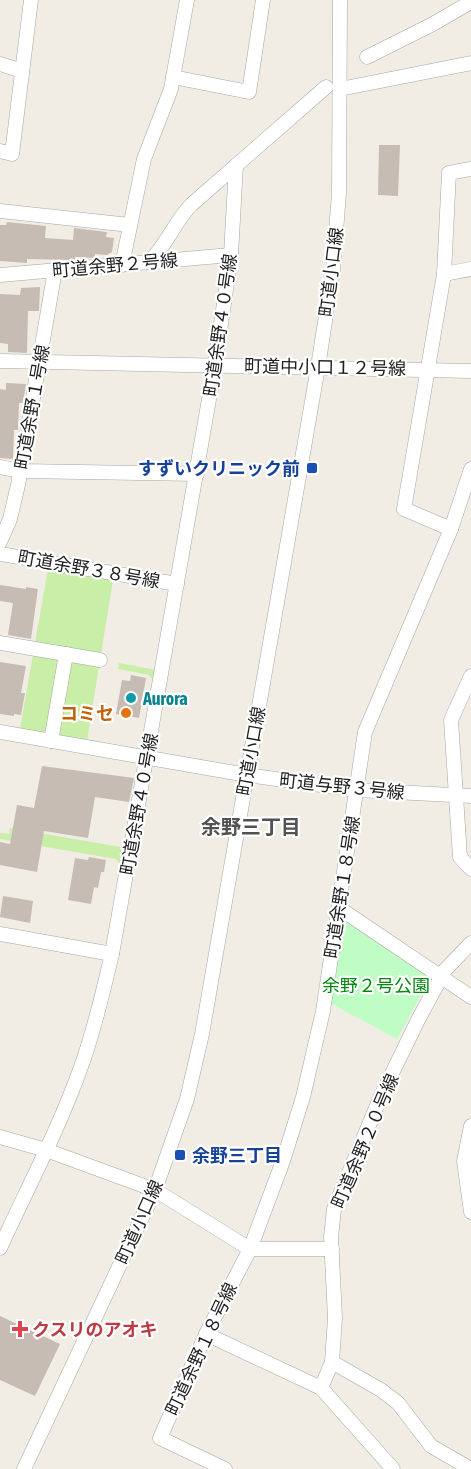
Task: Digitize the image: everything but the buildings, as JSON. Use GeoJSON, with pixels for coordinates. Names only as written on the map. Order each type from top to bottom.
{"type":"FeatureCollection","features":[{"type":"Feature","properties":{"kind":"street"},"geometry":{"type":"LineString","coordinates":[[6,152],[22,71],[31,0]]}},
{"type":"Feature","properties":{"kind":"street"},"geometry":{"type":"LineString","coordinates":[[122,265],[144,159],[171,89],[187,0]]}},
{"type":"Feature","properties":{"kind":"street"},"geometry":{"type":"LineString","coordinates":[[173,77],[249,92],[263,0]]}},
{"type":"Feature","properties":{"kind":"street","name":"町道小口線"},"geometry":{"type":"LineString","coordinates":[[24,1469],[155,1190],[187,1099],[202,1034],[333,270],[339,193],[333,88],[340,0]]}},
{"type":"Feature","properties":{"kind":"street"},"geometry":{"type":"LineString","coordinates":[[367,57],[432,25],[471,2]]}},
{"type":"Feature","properties":{"kind":"street"},"geometry":{"type":"LineString","coordinates":[[149,262],[159,253],[183,213],[236,165],[333,88],[471,63]]}},
{"type":"Feature","properties":{"kind":"street"},"geometry":{"type":"LineString","coordinates":[[0,64],[22,71]]}},
{"type":"Feature","properties":{"kind":"street","name":"町道余野４０号線"},"geometry":{"type":"LineString","coordinates":[[2,1239],[46,1150],[81,1066],[98,1016],[112,954],[215,365],[231,255],[236,165]]}},
{"type":"Feature","properties":{"kind":"street"},"geometry":{"type":"LineString","coordinates":[[451,530],[404,509],[444,274],[449,173],[471,169]]}},
{"type":"Feature","properties":{"kind":"street"},"geometry":{"type":"LineString","coordinates":[[0,211],[130,225]]}},
{"type":"Feature","properties":{"kind":"street","name":"町道余野２号線"},"geometry":{"type":"LineString","coordinates":[[0,275],[231,255]]}},
{"type":"Feature","properties":{"kind":"street"},"geometry":{"type":"LineString","coordinates":[[444,274],[471,269]]}},
{"type":"Feature","properties":{"kind":"street","name":"町道余野１号線"},"geometry":{"type":"LineString","coordinates":[[0,542],[10,519],[21,471],[55,270]]}},
{"type":"Feature","properties":{"kind":"street","name":"町道中小口１２号線"},"geometry":{"type":"LineString","coordinates":[[0,361],[471,371]]}},
{"type":"Feature","properties":{"kind":"street"},"geometry":{"type":"LineString","coordinates":[[0,467],[21,471],[197,474]]}},
{"type":"Feature","properties":{"kind":"street","name":"町道余野１８号線"},"geometry":{"type":"LineString","coordinates":[[225,1469],[159,1438],[206,1334],[250,1249],[283,1161],[303,1097],[323,1011],[365,732],[451,530],[471,469]]}},
{"type":"Feature","properties":{"kind":"street","name":"町道余野３８号線"},"geometry":{"type":"LineString","coordinates":[[0,554],[177,584]]}},
{"type":"Feature","properties":{"kind":"street"},"geometry":{"type":"LineString","coordinates":[[0,643],[100,660]]}},
{"type":"Feature","properties":{"kind":"street"},"geometry":{"type":"LineString","coordinates":[[51,741],[66,654]]}},
{"type":"Feature","properties":{"kind":"street"},"geometry":{"type":"LineString","coordinates":[[471,676],[452,720],[460,857],[471,869]]}},
{"type":"Feature","properties":{"kind":"street","name":"町道与野３号線"},"geometry":{"type":"LineString","coordinates":[[0,732],[247,775],[357,790],[471,796]]}},
{"type":"Feature","properties":{"kind":"street"},"geometry":{"type":"LineString","coordinates":[[339,908],[442,976],[471,998]]}},
{"type":"Feature","properties":{"kind":"street"},"geometry":{"type":"LineString","coordinates":[[0,934],[112,954]]}},
{"type":"Feature","properties":{"kind":"street","name":"町道余野２０号線"},"geometry":{"type":"LineString","coordinates":[[321,1388],[332,1362],[335,1318],[332,1249],[334,1209],[381,1096],[445,970],[471,943]]}},
{"type":"Feature","properties":{"kind":"street"},"geometry":{"type":"LineString","coordinates":[[471,1126],[464,1161],[471,1212]]}},
{"type":"Feature","properties":{"kind":"street"},"geometry":{"type":"LineString","coordinates":[[0,1137],[46,1150],[155,1190],[250,1249],[332,1249]]}},
{"type":"Feature","properties":{"kind":"street"},"geometry":{"type":"LineString","coordinates":[[206,1334],[321,1388],[393,1469]]}},
{"type":"Feature","properties":{"kind":"street"},"geometry":{"type":"LineString","coordinates":[[332,1362],[381,1389],[398,1403],[431,1446],[454,1465],[471,1469]]}},
{"type":"Feature","properties":{"kind":"green space"},"geometry":{"type":"Polygon","coordinates":[[[48,569],[113,580],[87,741],[20,729],[48,569]]]}},
{"type":"Feature","properties":{"kind":"green space"},"geometry":{"type":"Polygon","coordinates":[[[119,663],[156,670],[154,681],[149,675],[118,669],[119,663]]]}},
{"type":"Feature","properties":{"kind":"green space"},"geometry":{"type":"Polygon","coordinates":[[[10,828],[121,847],[126,843],[122,867],[116,859],[0,839],[0,833],[9,834],[10,828]]]}},
{"type":"Feature","properties":{"kind":"green space","name":"余野２号公園"},"geometry":{"type":"Polygon","coordinates":[[[349,921],[427,973],[428,982],[397,1039],[330,1003],[343,924],[349,921]]]}},
{"type":"Feature","properties":{"kind":"place","name":"すずいクリニック前"},"geometry":{"type":"Point","coordinates":[312,468]}},
{"type":"Feature","properties":{"kind":"place","name":"Aurora"},"geometry":{"type":"Point","coordinates":[131,698]}},
{"type":"Feature","properties":{"kind":"place","name":"コミセ"},"geometry":{"type":"Point","coordinates":[126,713]}},
{"type":"Feature","properties":{"kind":"place","name":"余野三丁目"},"geometry":{"type":"Point","coordinates":[180,1155]}},
{"type":"Feature","properties":{"kind":"place","name":"クスリのアオキ"},"geometry":{"type":"Point","coordinates":[20,1329]}},
{"type":"Feature","properties":{"kind":"district","name":"余野三丁目"},"geometry":{"type":"Point","coordinates":[251,826]}}]}
